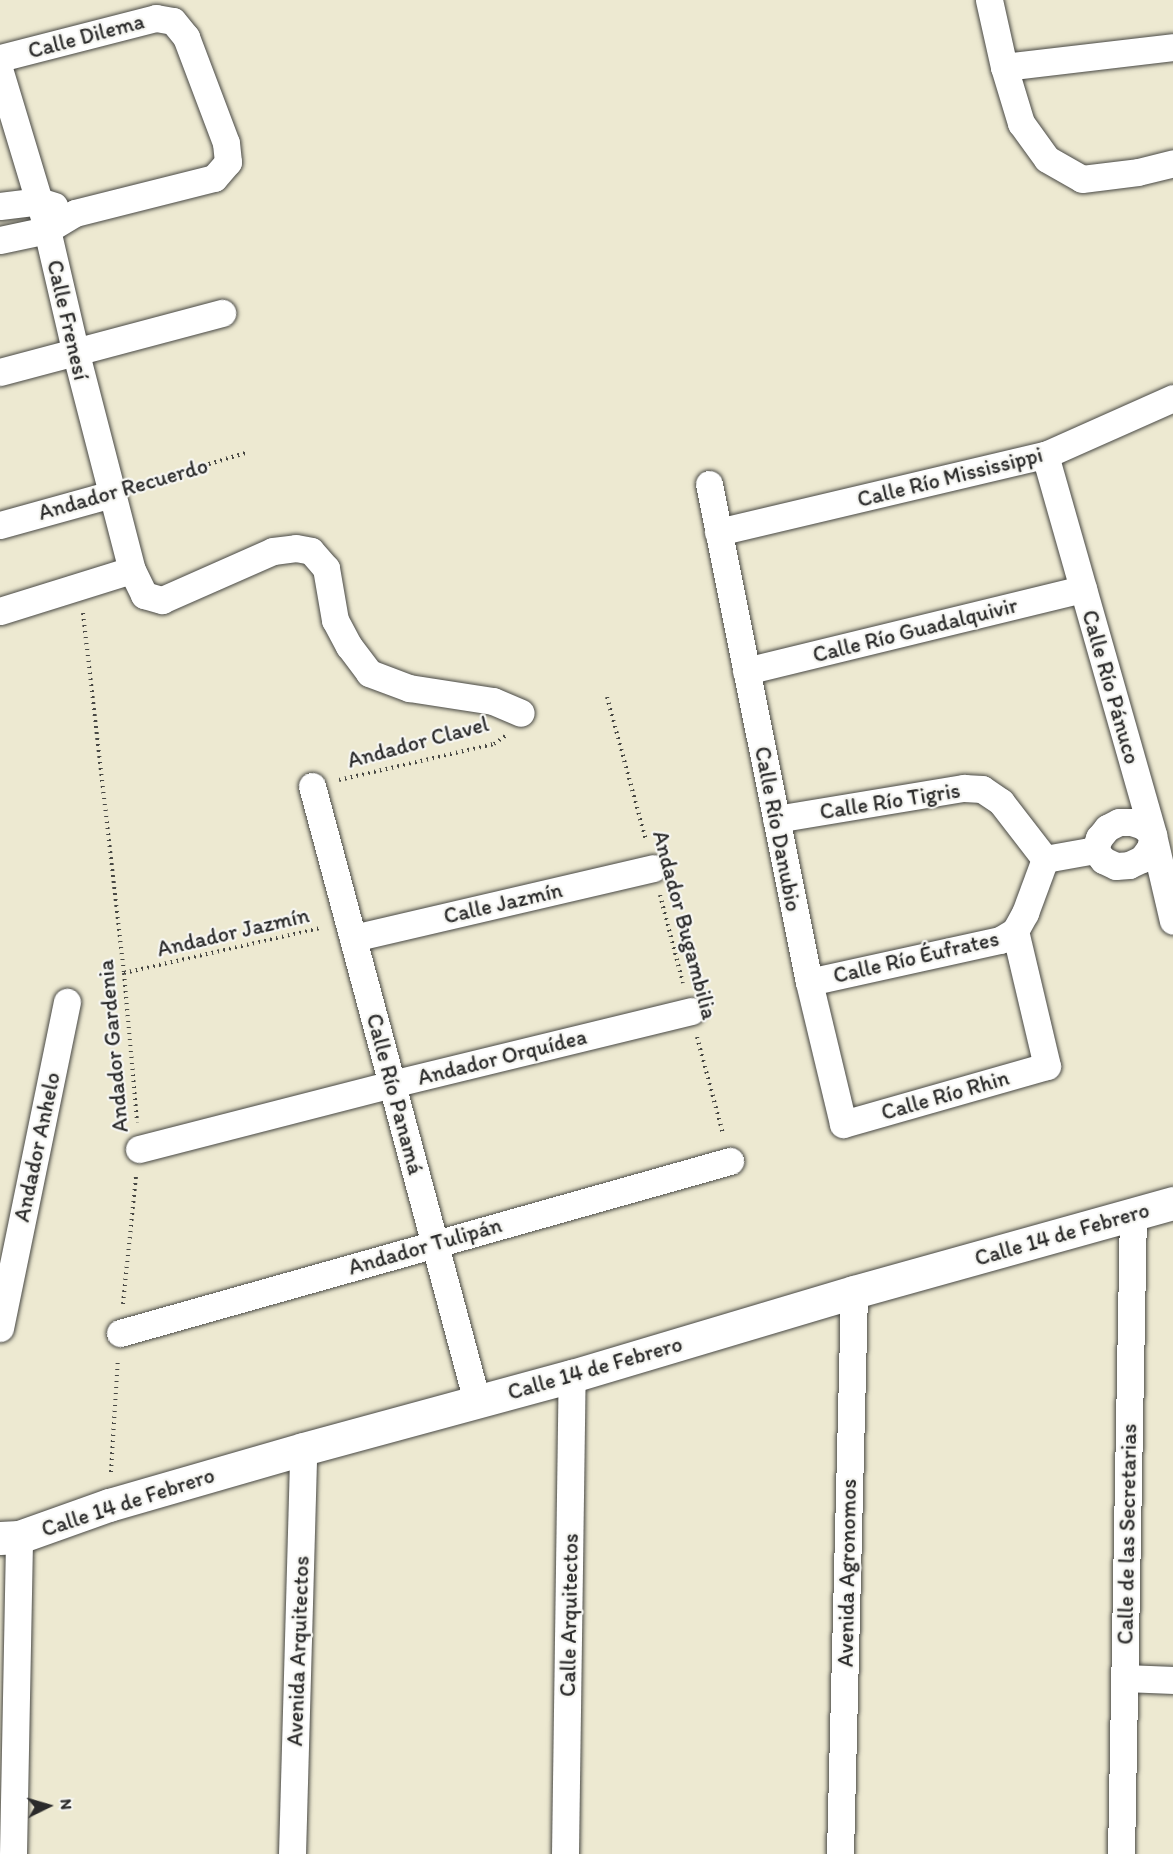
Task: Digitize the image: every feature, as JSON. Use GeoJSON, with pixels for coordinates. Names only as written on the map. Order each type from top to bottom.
{"type":"FeatureCollection","features":[{"type":"Feature","properties":{"kind":"street"},"geometry":{"type":"LineString","coordinates":[[989,0],[1004,67],[1021,123],[1047,159],[1082,179],[1138,172],[1173,163]]}},
{"type":"Feature","properties":{"kind":"street","name":"Calle Dilema"},"geometry":{"type":"LineString","coordinates":[[0,58],[156,18],[172,21],[186,37],[226,143],[228,162],[214,178],[75,213]]}},
{"type":"Feature","properties":{"kind":"street"},"geometry":{"type":"LineString","coordinates":[[1004,67],[1173,47]]}},
{"type":"Feature","properties":{"kind":"street","name":"Calle Frenesí"},"geometry":{"type":"LineString","coordinates":[[0,72],[47,230],[75,350],[132,570],[144,595],[162,600],[273,551],[296,548],[311,551],[326,568],[335,620],[349,646],[369,673],[409,688],[493,702],[521,713]]}},
{"type":"Feature","properties":{"kind":"street"},"geometry":{"type":"LineString","coordinates":[[0,206],[39,201],[75,213]]}},
{"type":"Feature","properties":{"kind":"street"},"geometry":{"type":"LineString","coordinates":[[0,240],[47,230],[75,213]]}},
{"type":"Feature","properties":{"kind":"street"},"geometry":{"type":"LineString","coordinates":[[0,372],[75,350],[222,313]]}},
{"type":"Feature","properties":{"kind":"street","name":"Calle Río Mississippi"},"geometry":{"type":"LineString","coordinates":[[718,532],[1045,455],[1173,398]]}},
{"type":"Feature","properties":{"kind":"street","name":"Calle Río Pánuco"},"geometry":{"type":"LineString","coordinates":[[1045,455],[1083,589],[1163,832],[1173,921]]}},
{"type":"Feature","properties":{"kind":"street","name":"Calle Río Danubio"},"geometry":{"type":"LineString","coordinates":[[709,484],[809,982],[843,1124]]}},
{"type":"Feature","properties":{"kind":"street","name":"Andador Recuerdo"},"geometry":{"type":"LineString","coordinates":[[0,525],[112,494]]}},
{"type":"Feature","properties":{"kind":"street"},"geometry":{"type":"LineString","coordinates":[[0,611],[132,570]]}},
{"type":"Feature","properties":{"kind":"street","name":"Calle Río Guadalquivir"},"geometry":{"type":"LineString","coordinates":[[746,671],[1083,589]]}},
{"type":"Feature","properties":{"kind":"street","name":"Calle Río Panamá"},"geometry":{"type":"LineString","coordinates":[[312,786],[477,1402]]}},
{"type":"Feature","properties":{"kind":"street","name":"Calle Río Tigris"},"geometry":{"type":"LineString","coordinates":[[776,819],[964,788],[982,789],[1001,802],[1045,859]]}},
{"type":"Feature","properties":{"kind":"street"},"geometry":{"type":"LineString","coordinates":[[1119,822],[1131,822],[1163,832],[1142,859],[1129,865],[1116,866],[1104,860],[1095,850],[1099,838],[1107,828],[1119,822]]}},
{"type":"Feature","properties":{"kind":"street"},"geometry":{"type":"LineString","coordinates":[[1045,859],[1095,850]]}},
{"type":"Feature","properties":{"kind":"street","name":"Calle Río Éufrates"},"geometry":{"type":"LineString","coordinates":[[809,982],[1000,940],[1015,931],[1025,913],[1045,859]]}},
{"type":"Feature","properties":{"kind":"street","name":"Calle Jazmín"},"geometry":{"type":"LineString","coordinates":[[351,930],[653,868]]}},
{"type":"Feature","properties":{"kind":"street","name":"Calle Río Rhin"},"geometry":{"type":"LineString","coordinates":[[843,1124],[1047,1066],[1015,931]]}},
{"type":"Feature","properties":{"kind":"street","name":"Andador Anhelo"},"geometry":{"type":"LineString","coordinates":[[0,1328],[67,1002]]}},
{"type":"Feature","properties":{"kind":"street","name":"Andador Orquídea"},"geometry":{"type":"LineString","coordinates":[[139,1149],[691,1011]]}},
{"type":"Feature","properties":{"kind":"street","name":"Andador Tulipán"},"geometry":{"type":"LineString","coordinates":[[120,1333],[730,1161]]}},
{"type":"Feature","properties":{"kind":"street","name":"Calle 14 de Febrero"},"geometry":{"type":"LineString","coordinates":[[9,1538],[109,1505],[303,1449],[572,1376],[854,1292],[1173,1203]]}},
{"type":"Feature","properties":{"kind":"street","name":"Calle de las Secretarias"},"geometry":{"type":"LineString","coordinates":[[1121,1854],[1133,1214]]}},
{"type":"Feature","properties":{"kind":"street","name":"Avenida Agronomos"},"geometry":{"type":"LineString","coordinates":[[840,1854],[854,1292]]}},
{"type":"Feature","properties":{"kind":"street","name":"Calle Arquitectos"},"geometry":{"type":"LineString","coordinates":[[565,1854],[572,1376]]}},
{"type":"Feature","properties":{"kind":"street","name":"Avenida Arquitectos"},"geometry":{"type":"LineString","coordinates":[[292,1854],[303,1449]]}},
{"type":"Feature","properties":{"kind":"street"},"geometry":{"type":"LineString","coordinates":[[9,1538],[7,1813],[13,1854]]}},
{"type":"Feature","properties":{"kind":"street"},"geometry":{"type":"LineString","coordinates":[[1125,1678],[1173,1680]]}},
{"type":"Feature","properties":{"kind":"path","name":"Andador Recuerdo"},"geometry":{"type":"LineString","coordinates":[[112,494],[245,453]]}},
{"type":"Feature","properties":{"kind":"path","name":"Andador Gardenia"},"geometry":{"type":"LineString","coordinates":[[80,586],[124,973],[139,1149],[120,1333],[109,1505]]}},
{"type":"Feature","properties":{"kind":"path","name":"Andador Bugambilia"},"geometry":{"type":"LineString","coordinates":[[607,697],[730,1161]]}},
{"type":"Feature","properties":{"kind":"path","name":"Andador Clavel"},"geometry":{"type":"LineString","coordinates":[[312,786],[494,744],[511,731],[521,713]]}},
{"type":"Feature","properties":{"kind":"path","name":"Andador Jazmín"},"geometry":{"type":"LineString","coordinates":[[124,973],[351,930]]}}]}
